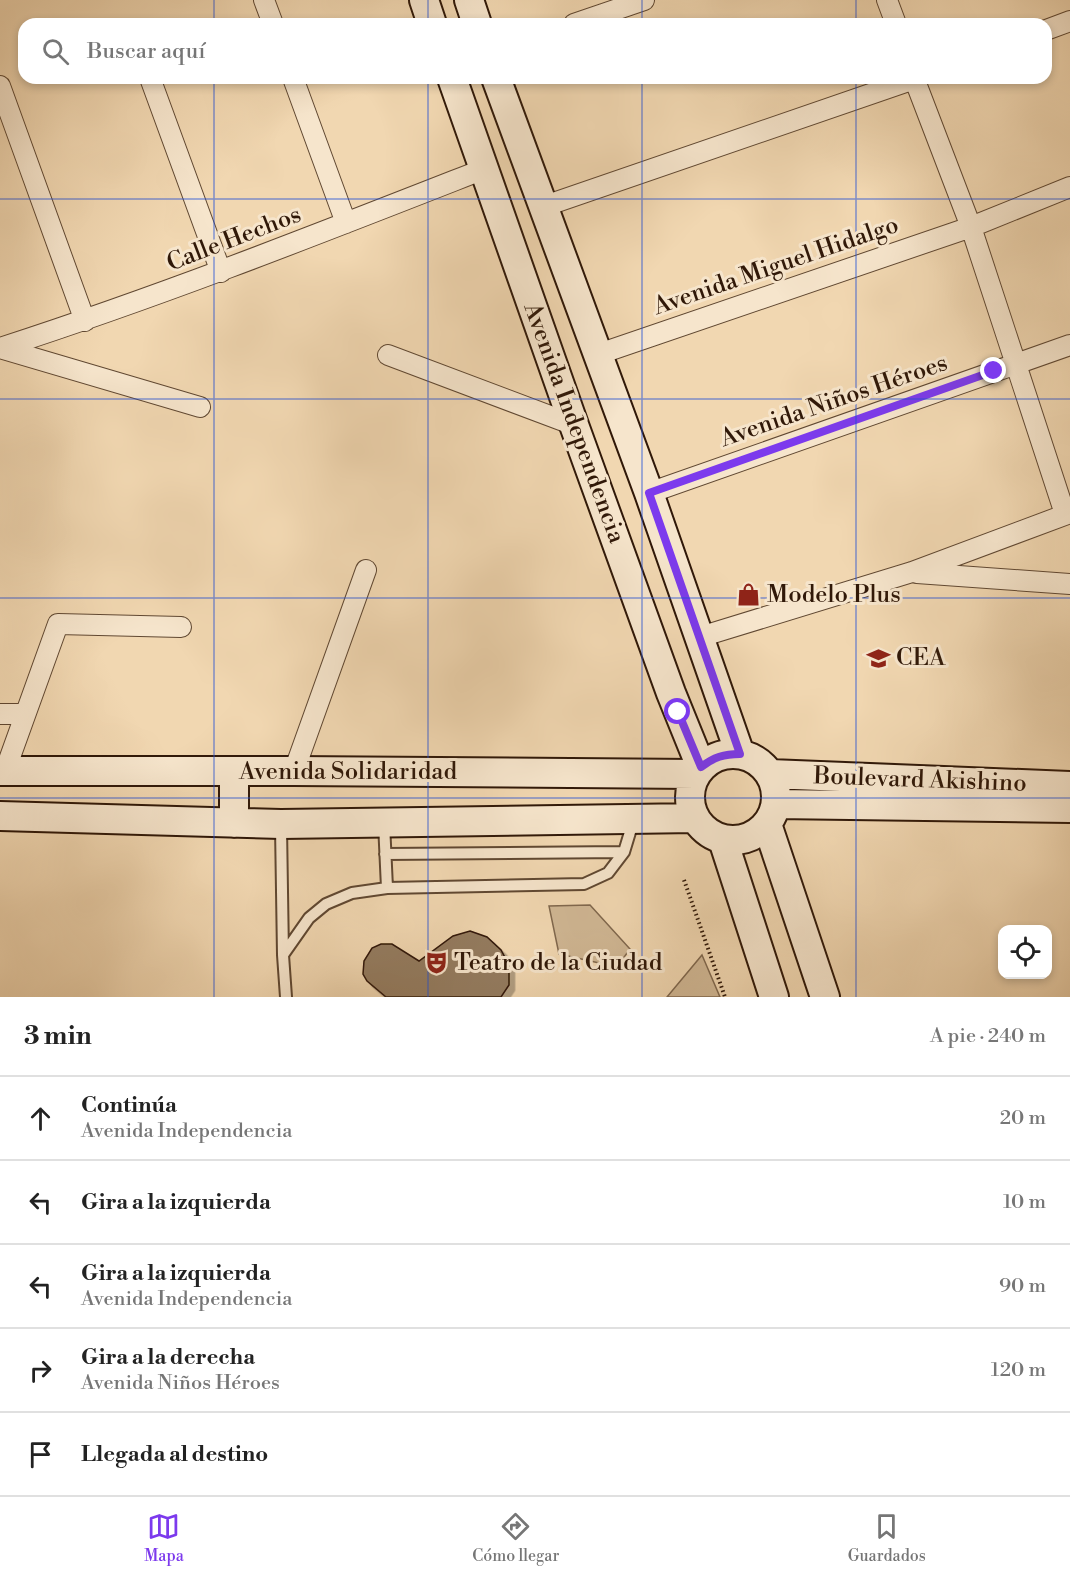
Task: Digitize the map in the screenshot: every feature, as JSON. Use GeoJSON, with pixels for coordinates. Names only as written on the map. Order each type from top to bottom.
{"type":"FeatureCollection","features":[{"type":"Feature","properties":{"kind":"main road"},"geometry":{"type":"LineString","coordinates":[[424,0],[430,18]]}},
{"type":"Feature","properties":{"kind":"main road"},"geometry":{"type":"LineString","coordinates":[[469,0],[475,18]]}},
{"type":"Feature","properties":{"kind":"main road","name":"Avenida Independencia"},"geometry":{"type":"LineString","coordinates":[[454,84],[698,771]]}},
{"type":"Feature","properties":{"kind":"main road","name":"Avenida Independencia"},"geometry":{"type":"LineString","coordinates":[[498,84],[649,493],[740,754]]}},
{"type":"Feature","properties":{"kind":"main road"},"geometry":{"type":"LineString","coordinates":[[525,288],[567,272]]}},
{"type":"Feature","properties":{"kind":"main road"},"geometry":{"type":"LineString","coordinates":[[771,814],[758,832],[747,838],[723,840],[702,828],[695,818],[690,804],[690,789],[698,771],[713,759],[726,754],[740,754],[757,761],[770,774],[774,784],[771,814],[825,997]]}},
{"type":"Feature","properties":{"kind":"main road","name":"Avenida Solidaridad"},"geometry":{"type":"LineString","coordinates":[[2,771],[698,771]]}},
{"type":"Feature","properties":{"kind":"main road"},"geometry":{"type":"LineString","coordinates":[[234,771],[234,823]]}},
{"type":"Feature","properties":{"kind":"main road","name":"Boulevard Akishino"},"geometry":{"type":"LineString","coordinates":[[770,774],[1070,786]]}},
{"type":"Feature","properties":{"kind":"main road","name":"Boulevard Akishino"},"geometry":{"type":"LineString","coordinates":[[771,814],[1070,808]]}},
{"type":"Feature","properties":{"kind":"main road","name":"Avenida Solidaridad"},"geometry":{"type":"LineString","coordinates":[[0,816],[281,824],[695,818]]}},
{"type":"Feature","properties":{"kind":"main road"},"geometry":{"type":"LineString","coordinates":[[723,840],[774,997]]}},
{"type":"Feature","properties":{"kind":"street"},"geometry":{"type":"LineString","coordinates":[[264,0],[271,18]]}},
{"type":"Feature","properties":{"kind":"street"},"geometry":{"type":"LineString","coordinates":[[592,18],[644,0]]}},
{"type":"Feature","properties":{"kind":"street"},"geometry":{"type":"LineString","coordinates":[[887,0],[894,18]]}},
{"type":"Feature","properties":{"kind":"street"},"geometry":{"type":"LineString","coordinates":[[1052,28],[1070,21]]}},
{"type":"Feature","properties":{"kind":"street"},"geometry":{"type":"LineString","coordinates":[[152,84],[221,272]]}},
{"type":"Feature","properties":{"kind":"street"},"geometry":{"type":"LineString","coordinates":[[295,84],[346,223]]}},
{"type":"Feature","properties":{"kind":"street"},"geometry":{"type":"LineString","coordinates":[[542,207],[898,84]]}},
{"type":"Feature","properties":{"kind":"street"},"geometry":{"type":"LineString","coordinates":[[700,638],[912,572],[1068,513],[971,226],[917,84]]}},
{"type":"Feature","properties":{"kind":"street"},"geometry":{"type":"LineString","coordinates":[[0,86],[8,131],[85,321]]}},
{"type":"Feature","properties":{"kind":"street","name":"Calle Hechos"},"geometry":{"type":"LineString","coordinates":[[0,348],[85,321],[221,272],[484,169]]}},
{"type":"Feature","properties":{"kind":"street","name":"Avenida Miguel Hidalgo"},"geometry":{"type":"LineString","coordinates":[[598,354],[971,226],[1070,187]]}},
{"type":"Feature","properties":{"kind":"street","name":"Avenida Niños Héroes"},"geometry":{"type":"LineString","coordinates":[[649,493],[1070,345]]}},
{"type":"Feature","properties":{"kind":"street"},"geometry":{"type":"LineString","coordinates":[[0,348],[200,407]]}},
{"type":"Feature","properties":{"kind":"street"},"geometry":{"type":"LineString","coordinates":[[388,355],[574,425]]}},
{"type":"Feature","properties":{"kind":"street"},"geometry":{"type":"LineString","coordinates":[[294,771],[366,570]]}},
{"type":"Feature","properties":{"kind":"street"},"geometry":{"type":"LineString","coordinates":[[912,572],[1070,584]]}},
{"type":"Feature","properties":{"kind":"street"},"geometry":{"type":"LineString","coordinates":[[2,771],[58,624],[181,627]]}},
{"type":"Feature","properties":{"kind":"street"},"geometry":{"type":"LineString","coordinates":[[0,714],[25,714]]}},
{"type":"Feature","properties":{"kind":"lane"},"geometry":{"type":"LineString","coordinates":[[283,955],[309,918],[326,904],[352,893],[387,888],[584,884],[608,873],[624,852],[634,819]]}},
{"type":"Feature","properties":{"kind":"lane"},"geometry":{"type":"LineString","coordinates":[[384,822],[387,888]]}},
{"type":"Feature","properties":{"kind":"lane"},"geometry":{"type":"LineString","coordinates":[[281,824],[286,997]]}},
{"type":"Feature","properties":{"kind":"lane"},"geometry":{"type":"LineString","coordinates":[[385,854],[624,852]]}},
{"type":"Feature","properties":{"kind":"path"},"geometry":{"type":"LineString","coordinates":[[684,880],[725,997]]}},
{"type":"Feature","properties":{"kind":"shaded area"},"geometry":{"type":"Polygon","coordinates":[[[590,905],[630,949],[617,967],[559,954],[549,906],[590,905]]]}},
{"type":"Feature","properties":{"kind":"shaded area"},"geometry":{"type":"Polygon","coordinates":[[[702,955],[720,997],[667,997],[702,955]]]}},
{"type":"Feature","properties":{"kind":"building","name":"Teatro de la Ciudad"},"geometry":{"type":"Polygon","coordinates":[[[470,931],[487,937],[501,950],[509,965],[509,985],[501,997],[386,997],[367,981],[363,974],[364,961],[372,948],[381,944],[392,944],[419,961],[453,936],[470,931]]]}},
{"type":"Feature","properties":{"kind":"place","name":"Modelo Plus"},"geometry":{"type":"Point","coordinates":[749,595]}},
{"type":"Feature","properties":{"kind":"place","name":"CEA"},"geometry":{"type":"Point","coordinates":[878,658]}},
{"type":"Feature","properties":{"kind":"place","name":"Teatro de la Ciudad"},"geometry":{"type":"Point","coordinates":[436,963]}},
{"type":"Feature","properties":{"kind":"route"},"geometry":{"type":"LineString","coordinates":[[678,712],[701,767],[726,754],[740,754],[649,493],[994,371]]}}]}
